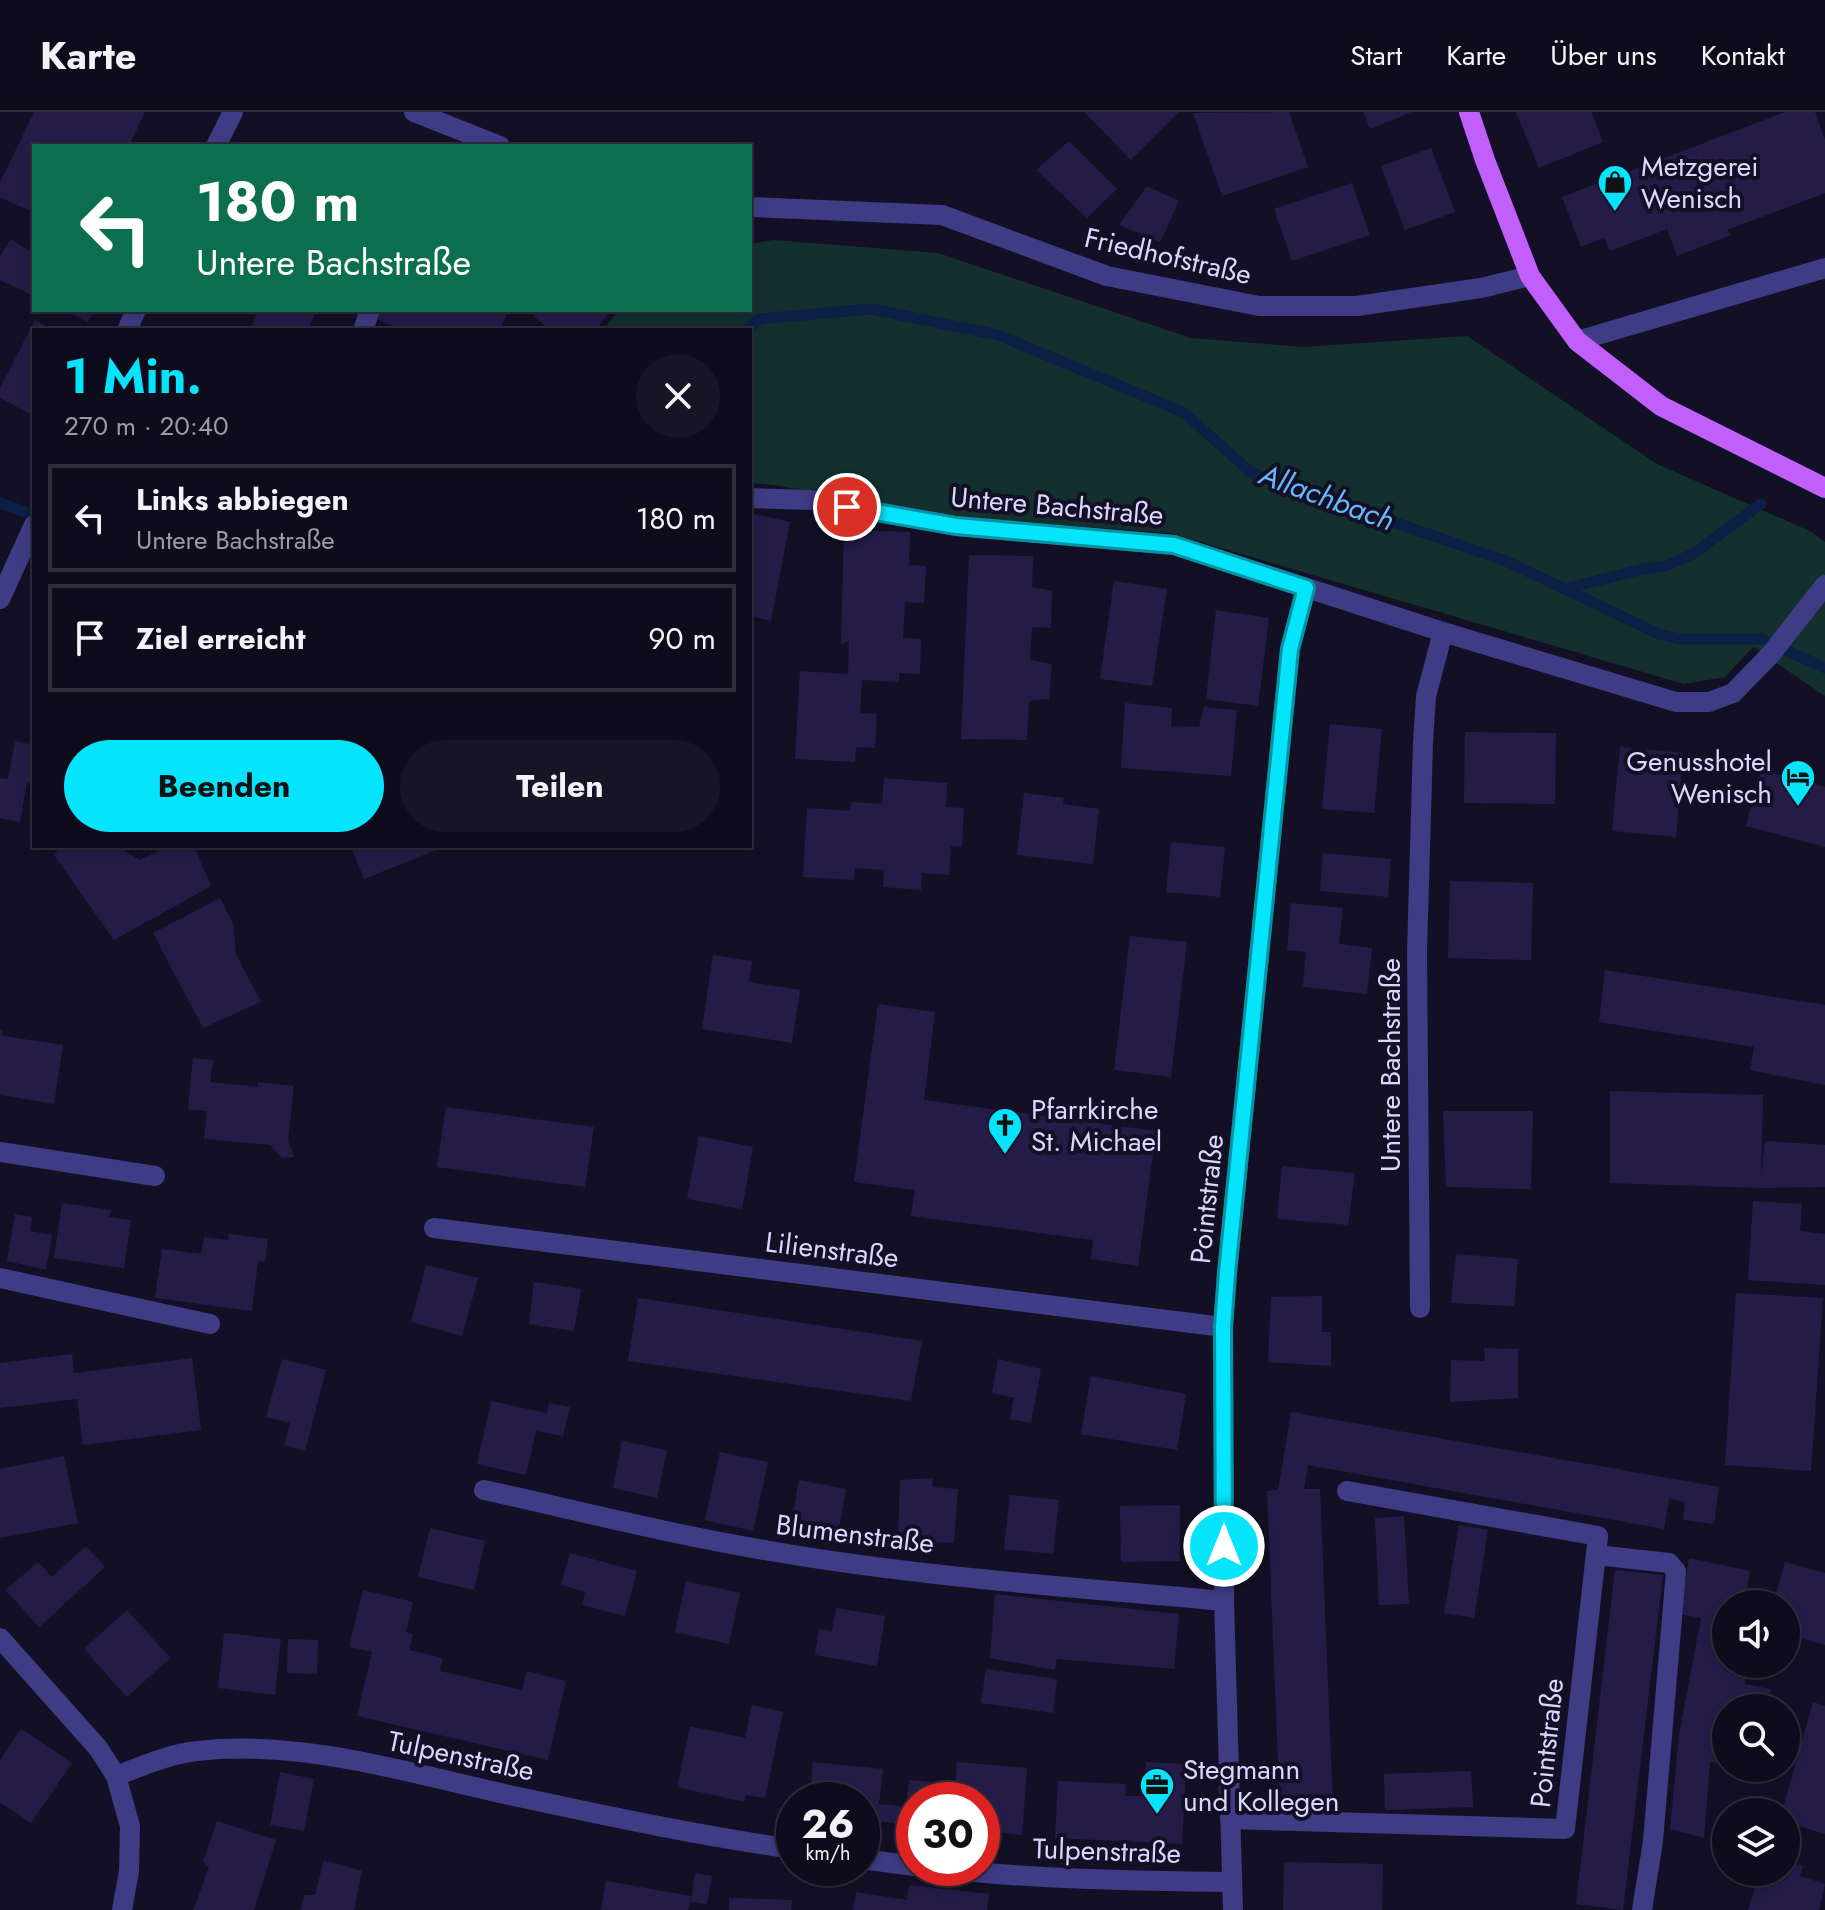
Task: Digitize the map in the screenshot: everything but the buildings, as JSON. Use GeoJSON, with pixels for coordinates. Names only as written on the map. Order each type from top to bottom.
{"type":"FeatureCollection","features":[{"type":"Feature","properties":{"kind":"main road"},"geometry":{"type":"LineString","coordinates":[[1469,112],[1530,276],[1577,341],[1661,406],[1825,488]]}},
{"type":"Feature","properties":{"kind":"street"},"geometry":{"type":"LineString","coordinates":[[217,144],[233,112]]}},
{"type":"Feature","properties":{"kind":"street"},"geometry":{"type":"LineString","coordinates":[[414,112],[495,144]]}},
{"type":"Feature","properties":{"kind":"street","name":"Friedhofstraße"},"geometry":{"type":"LineString","coordinates":[[752,207],[942,215],[1107,276],[1259,306],[1357,306],[1481,288],[1530,276]]}},
{"type":"Feature","properties":{"kind":"street"},"geometry":{"type":"LineString","coordinates":[[1577,341],[1825,268]]}},
{"type":"Feature","properties":{"kind":"street","name":"Untere Bachstraße"},"geometry":{"type":"LineString","coordinates":[[752,498],[811,500],[956,526],[1174,545],[1443,632],[1676,702],[1709,702],[1733,693],[1771,654],[1824,586]]}},
{"type":"Feature","properties":{"kind":"street"},"geometry":{"type":"LineString","coordinates":[[0,599],[32,530]]}},
{"type":"Feature","properties":{"kind":"street","name":"Pointstraße"},"geometry":{"type":"LineString","coordinates":[[1233,1910],[1224,1601],[1223,1327],[1290,649],[1306,588]]}},
{"type":"Feature","properties":{"kind":"street","name":"Untere Bachstraße"},"geometry":{"type":"LineString","coordinates":[[1420,1308],[1417,952],[1423,743],[1426,696],[1443,632]]}},
{"type":"Feature","properties":{"kind":"street"},"geometry":{"type":"LineString","coordinates":[[0,1152],[155,1176]]}},
{"type":"Feature","properties":{"kind":"street","name":"Lilienstraße"},"geometry":{"type":"LineString","coordinates":[[434,1228],[1223,1327]]}},
{"type":"Feature","properties":{"kind":"street"},"geometry":{"type":"LineString","coordinates":[[0,1278],[210,1324]]}},
{"type":"Feature","properties":{"kind":"street","name":"Blumenstraße"},"geometry":{"type":"LineString","coordinates":[[484,1490],[653,1528],[832,1561],[1012,1582],[1224,1601]]}},
{"type":"Feature","properties":{"kind":"street"},"geometry":{"type":"LineString","coordinates":[[1347,1491],[1598,1536],[1596,1555],[1669,1563],[1676,1571],[1653,1841],[1642,1910]]}},
{"type":"Feature","properties":{"kind":"street","name":"Pointstraße"},"geometry":{"type":"LineString","coordinates":[[1230,1819],[1565,1829],[1596,1555]]}},
{"type":"Feature","properties":{"kind":"street"},"geometry":{"type":"LineString","coordinates":[[0,1638],[98,1748],[116,1776],[130,1826],[129,1871],[122,1910]]}},
{"type":"Feature","properties":{"kind":"street","name":"Tulpenstraße"},"geometry":{"type":"LineString","coordinates":[[116,1776],[151,1762],[196,1751],[326,1755],[633,1822],[776,1846]]}},
{"type":"Feature","properties":{"kind":"street","name":"Tulpenstraße"},"geometry":{"type":"LineString","coordinates":[[1000,1875],[1232,1882]]}},
{"type":"Feature","properties":{"kind":"green space"},"geometry":{"type":"Polygon","coordinates":[[[773,240],[938,253],[1191,338],[1304,347],[1467,336],[1657,464],[1812,532],[1825,542],[1825,696],[1753,647],[1725,677],[1684,684],[1170,533],[962,518],[752,483],[752,328],[605,328],[617,312],[752,312],[752,244],[773,240]]]}},
{"type":"Feature","properties":{"kind":"waterway","name":"Allachbach"},"geometry":{"type":"LineString","coordinates":[[749,328],[760,319],[871,309],[998,335],[1183,412],[1252,473],[1506,561],[1659,634],[1680,639],[1762,639],[1825,668]]}},
{"type":"Feature","properties":{"kind":"waterway","name":"Allachbach"},"geometry":{"type":"LineString","coordinates":[[0,503],[32,514]]}},
{"type":"Feature","properties":{"kind":"waterway"},"geometry":{"type":"LineString","coordinates":[[1564,589],[1666,566],[1693,554],[1761,504]]}},
{"type":"Feature","properties":{"kind":"place","name":"Metzgerei Wenisch"},"geometry":{"type":"Point","coordinates":[1615,213]}},
{"type":"Feature","properties":{"kind":"place","name":"Genusshotel Wenisch"},"geometry":{"type":"Point","coordinates":[1798,808]}},
{"type":"Feature","properties":{"kind":"place","name":"Pfarrkirche St. Michael"},"geometry":{"type":"Point","coordinates":[1005,1156]}},
{"type":"Feature","properties":{"kind":"place","name":"Stegmann und Kollegen"},"geometry":{"type":"Point","coordinates":[1157,1816]}},
{"type":"Feature","properties":{"kind":"route"},"geometry":{"type":"LineString","coordinates":[[847,507],[956,526],[1174,545],[1306,588],[1290,649],[1227,1273],[1223,1327],[1224,1546]]}}]}
